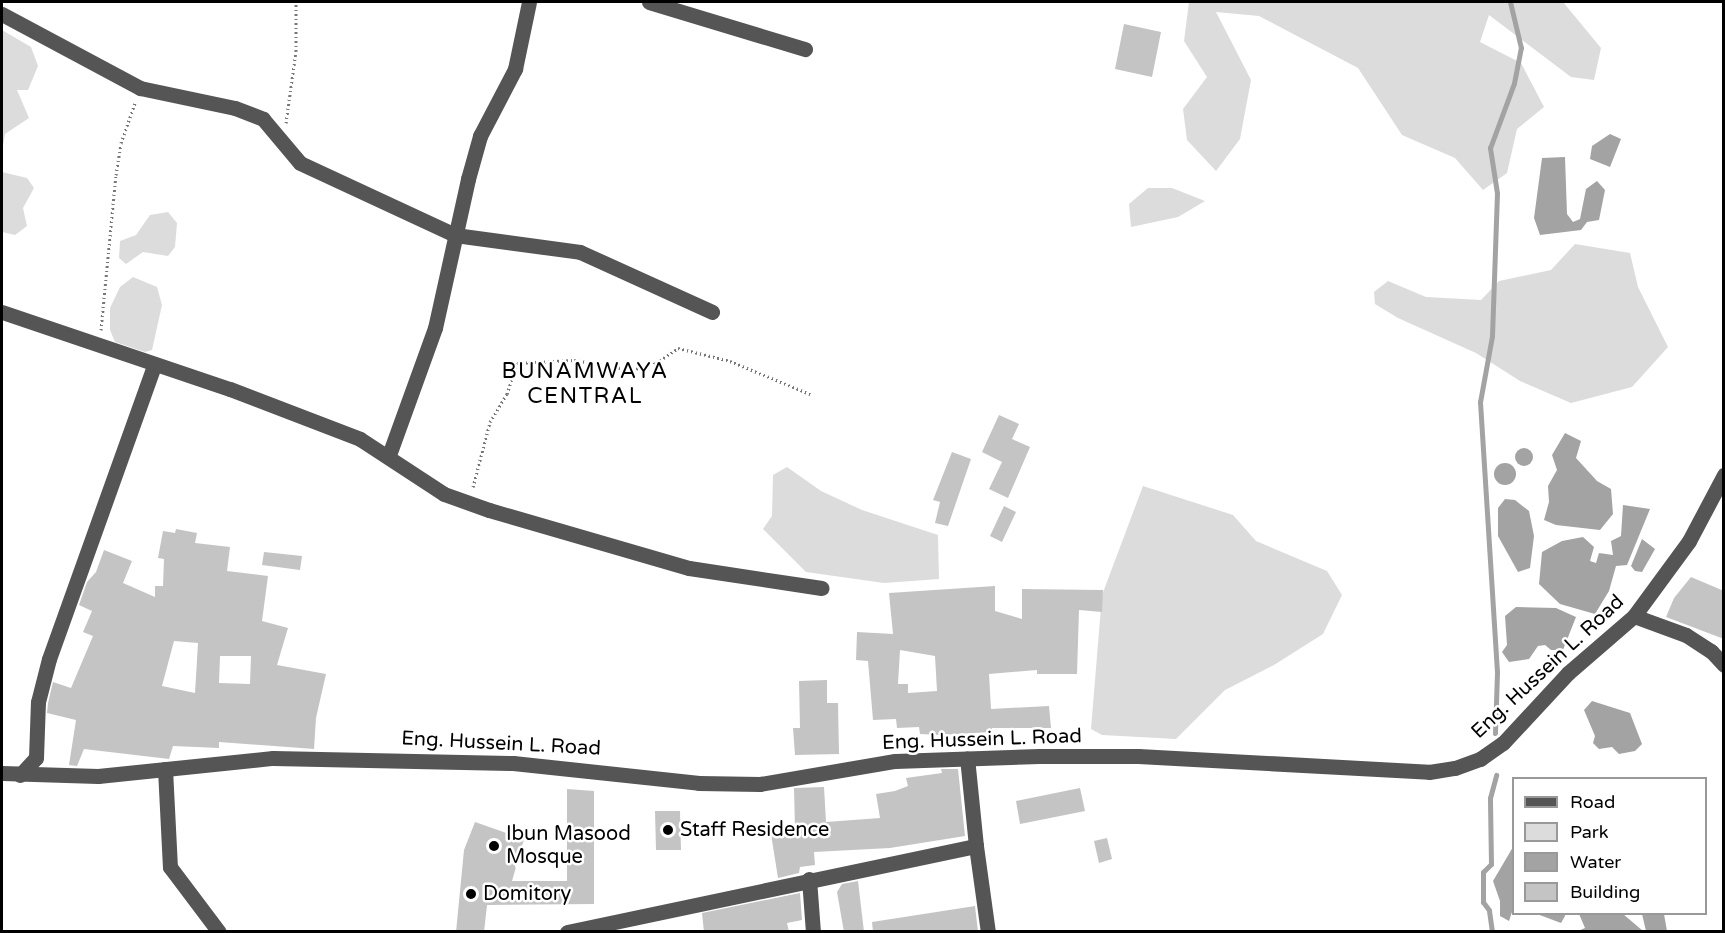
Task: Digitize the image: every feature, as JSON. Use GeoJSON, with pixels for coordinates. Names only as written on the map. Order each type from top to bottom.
{"type":"FeatureCollection","features":[{"type":"Feature","properties":{"kind":"street"},"geometry":{"type":"LineString","coordinates":[[389,455],[438,318],[455,235],[480,136],[515,69],[529,2]]}},
{"type":"Feature","properties":{"kind":"street"},"geometry":{"type":"LineString","coordinates":[[649,2],[806,49]]}},
{"type":"Feature","properties":{"kind":"street"},"geometry":{"type":"LineString","coordinates":[[2,14],[140,88],[236,108],[263,119],[300,163],[326,178],[455,235],[580,252],[712,312]]}},
{"type":"Feature","properties":{"kind":"street"},"geometry":{"type":"LineString","coordinates":[[2,312],[310,420],[389,455],[416,478],[467,502],[689,568],[822,588]]}},
{"type":"Feature","properties":{"kind":"street"},"geometry":{"type":"LineString","coordinates":[[20,775],[36,758],[38,702],[50,659],[154,365]]}},
{"type":"Feature","properties":{"kind":"street","name":"Eng. Hussein L. Road"},"geometry":{"type":"LineString","coordinates":[[2,773],[98,776],[273,758],[416,758],[513,763],[699,783],[760,784],[895,761],[967,758],[1138,756],[1429,772],[1455,768],[1480,759],[1503,743],[1568,673],[1634,616],[1689,542],[1724,475]]}},
{"type":"Feature","properties":{"kind":"street"},"geometry":{"type":"LineString","coordinates":[[1634,616],[1686,635],[1711,651],[1724,665]]}},
{"type":"Feature","properties":{"kind":"street"},"geometry":{"type":"LineString","coordinates":[[967,758],[988,932]]}},
{"type":"Feature","properties":{"kind":"street"},"geometry":{"type":"LineString","coordinates":[[165,769],[170,867],[219,932]]}},
{"type":"Feature","properties":{"kind":"street"},"geometry":{"type":"LineString","coordinates":[[567,932],[809,879],[976,846]]}},
{"type":"Feature","properties":{"kind":"street"},"geometry":{"type":"LineString","coordinates":[[809,879],[813,932]]}},
{"type":"Feature","properties":{"kind":"path"},"geometry":{"type":"LineString","coordinates":[[283,140],[297,51],[296,2]]}},
{"type":"Feature","properties":{"kind":"path"},"geometry":{"type":"LineString","coordinates":[[100,347],[121,143],[140,88]]}},
{"type":"Feature","properties":{"kind":"path"},"geometry":{"type":"LineString","coordinates":[[467,502],[483,461],[490,422],[507,394],[517,363],[574,360],[632,370],[656,363],[678,348],[730,361],[810,394]]}},
{"type":"Feature","properties":{"kind":"green space"},"geometry":{"type":"Polygon","coordinates":[[[1189,2],[1563,2],[1601,48],[1594,80],[1571,77],[1489,15],[1480,42],[1521,63],[1544,107],[1517,129],[1507,173],[1483,190],[1455,158],[1402,135],[1358,68],[1259,16],[1216,12],[1251,80],[1240,139],[1216,171],[1187,140],[1183,109],[1207,77],[1184,41],[1189,2]]]}},
{"type":"Feature","properties":{"kind":"green space"},"geometry":{"type":"Polygon","coordinates":[[[2,30],[31,47],[38,66],[28,90],[17,90],[29,118],[5,134],[2,152],[2,30]]]}},
{"type":"Feature","properties":{"kind":"green space"},"geometry":{"type":"Polygon","coordinates":[[[2,172],[27,178],[34,188],[23,208],[27,226],[15,235],[2,232],[2,172]]]}},
{"type":"Feature","properties":{"kind":"green space"},"geometry":{"type":"Polygon","coordinates":[[[1148,188],[1172,188],[1205,201],[1178,217],[1131,227],[1129,204],[1148,188]]]}},
{"type":"Feature","properties":{"kind":"green space"},"geometry":{"type":"Polygon","coordinates":[[[168,212],[177,223],[175,247],[168,256],[143,252],[126,264],[119,258],[120,241],[136,235],[150,215],[168,212]]]}},
{"type":"Feature","properties":{"kind":"green space"},"geometry":{"type":"Polygon","coordinates":[[[1575,244],[1630,253],[1638,287],[1668,347],[1632,387],[1571,403],[1520,381],[1476,353],[1398,318],[1375,304],[1374,292],[1388,281],[1426,297],[1481,300],[1499,281],[1551,270],[1575,244]]]}},
{"type":"Feature","properties":{"kind":"green space"},"geometry":{"type":"Polygon","coordinates":[[[133,277],[157,287],[162,305],[152,350],[145,352],[115,342],[110,330],[110,308],[120,287],[133,277]]]}},
{"type":"Feature","properties":{"kind":"green space"},"geometry":{"type":"Polygon","coordinates":[[[787,467],[821,491],[862,510],[938,535],[939,579],[884,583],[806,572],[763,529],[772,516],[773,475],[787,467]]]}},
{"type":"Feature","properties":{"kind":"green space"},"geometry":{"type":"Polygon","coordinates":[[[1143,486],[1233,515],[1256,541],[1327,571],[1342,595],[1323,634],[1274,665],[1225,690],[1176,739],[1102,735],[1091,729],[1102,595],[1143,486]]]}},
{"type":"Feature","properties":{"kind":"water"},"geometry":{"type":"Polygon","coordinates":[[[1610,134],[1621,139],[1610,167],[1590,159],[1592,146],[1610,134]]]}},
{"type":"Feature","properties":{"kind":"water"},"geometry":{"type":"Polygon","coordinates":[[[1565,157],[1567,214],[1573,222],[1580,219],[1586,189],[1597,181],[1605,190],[1599,220],[1587,222],[1581,230],[1540,235],[1534,218],[1542,158],[1565,157]]]}},
{"type":"Feature","properties":{"kind":"water"},"geometry":{"type":"Polygon","coordinates":[[[1565,433],[1581,441],[1576,458],[1597,481],[1611,489],[1613,514],[1600,530],[1556,525],[1544,520],[1549,502],[1548,486],[1557,470],[1552,455],[1565,433]]]}},
{"type":"Feature","properties":{"kind":"water"},"geometry":{"type":"Polygon","coordinates":[[[1524,448],[1530,451],[1533,457],[1530,463],[1524,466],[1518,463],[1515,457],[1518,451],[1524,448]]]}},
{"type":"Feature","properties":{"kind":"water"},"geometry":{"type":"Polygon","coordinates":[[[1505,463],[1513,466],[1516,474],[1513,482],[1505,485],[1497,482],[1494,474],[1497,466],[1505,463]]]}},
{"type":"Feature","properties":{"kind":"water"},"geometry":{"type":"Polygon","coordinates":[[[1505,499],[1515,500],[1529,511],[1534,536],[1530,568],[1518,572],[1498,536],[1498,508],[1505,499]]]}},
{"type":"Feature","properties":{"kind":"water"},"geometry":{"type":"Polygon","coordinates":[[[1623,505],[1650,509],[1627,565],[1616,566],[1609,591],[1595,614],[1560,604],[1539,584],[1542,552],[1562,541],[1583,537],[1594,547],[1590,561],[1596,563],[1599,553],[1613,555],[1611,541],[1621,536],[1623,505]]]}},
{"type":"Feature","properties":{"kind":"water"},"geometry":{"type":"Polygon","coordinates":[[[1642,539],[1655,549],[1642,572],[1635,571],[1631,566],[1642,539]]]}},
{"type":"Feature","properties":{"kind":"water"},"geometry":{"type":"Polygon","coordinates":[[[1516,607],[1556,608],[1576,617],[1563,650],[1551,650],[1545,645],[1538,646],[1529,659],[1509,662],[1502,652],[1507,645],[1505,616],[1516,607]]]}},
{"type":"Feature","properties":{"kind":"water"},"geometry":{"type":"Polygon","coordinates":[[[1592,701],[1630,713],[1642,744],[1635,751],[1619,754],[1612,747],[1599,749],[1593,743],[1595,736],[1584,710],[1592,701]]]}},
{"type":"Feature","properties":{"kind":"water"},"geometry":{"type":"Polygon","coordinates":[[[1512,849],[1512,912],[1509,921],[1500,916],[1500,901],[1493,881],[1512,849]]]}},
{"type":"Feature","properties":{"kind":"water"},"geometry":{"type":"Polygon","coordinates":[[[1540,915],[1565,915],[1561,923],[1540,915]]]}},
{"type":"Feature","properties":{"kind":"water"},"geometry":{"type":"Polygon","coordinates":[[[1579,915],[1624,915],[1643,931],[1578,931],[1585,928],[1579,915]]]}},
{"type":"Feature","properties":{"kind":"water"},"geometry":{"type":"Polygon","coordinates":[[[1642,915],[1664,915],[1667,931],[1646,931],[1642,915]]]}},
{"type":"Feature","properties":{"kind":"building"},"geometry":{"type":"Polygon","coordinates":[[[1124,24],[1161,32],[1152,77],[1115,69],[1124,24]]]}},
{"type":"Feature","properties":{"kind":"building"},"geometry":{"type":"Polygon","coordinates":[[[999,415],[1019,424],[1012,439],[1030,447],[1008,498],[989,489],[1002,462],[982,452],[999,415]]]}},
{"type":"Feature","properties":{"kind":"building"},"geometry":{"type":"Polygon","coordinates":[[[952,452],[971,459],[948,526],[935,523],[940,502],[933,500],[952,452]]]}},
{"type":"Feature","properties":{"kind":"building"},"geometry":{"type":"Polygon","coordinates":[[[1004,506],[1016,512],[1002,542],[990,536],[1004,506]]]}},
{"type":"Feature","properties":{"kind":"building"},"geometry":{"type":"Polygon","coordinates":[[[176,529],[197,533],[195,543],[230,547],[227,571],[268,576],[262,621],[288,628],[277,665],[326,674],[316,718],[314,749],[219,742],[219,748],[173,746],[169,759],[84,749],[77,766],[69,765],[76,720],[47,713],[53,682],[71,688],[93,636],[83,632],[92,611],[79,605],[87,582],[96,572],[104,550],[132,561],[123,583],[155,597],[155,586],[163,586],[164,559],[158,558],[163,531],[175,533],[176,529]],[[174,641],[162,686],[195,693],[198,643],[174,641]],[[220,656],[219,683],[250,684],[251,656],[220,656]]]}},
{"type":"Feature","properties":{"kind":"building"},"geometry":{"type":"Polygon","coordinates":[[[264,552],[302,556],[300,570],[262,565],[264,552]]]}},
{"type":"Feature","properties":{"kind":"building"},"geometry":{"type":"Polygon","coordinates":[[[1691,577],[1724,591],[1724,639],[1666,617],[1674,598],[1691,577]]]}},
{"type":"Feature","properties":{"kind":"building"},"geometry":{"type":"Polygon","coordinates":[[[995,586],[995,611],[1022,619],[1022,589],[1103,590],[1102,612],[1079,610],[1077,674],[1037,674],[1037,670],[989,674],[991,709],[1049,706],[1051,728],[992,728],[992,732],[939,735],[920,734],[919,727],[897,728],[896,719],[873,720],[868,661],[856,660],[857,632],[893,634],[889,593],[995,586]],[[900,650],[898,684],[908,684],[908,693],[937,691],[935,656],[900,650]]]}},
{"type":"Feature","properties":{"kind":"building"},"geometry":{"type":"Polygon","coordinates":[[[827,680],[827,703],[838,703],[839,754],[795,755],[793,728],[800,728],[799,681],[827,680]]]}},
{"type":"Feature","properties":{"kind":"building"},"geometry":{"type":"Polygon","coordinates":[[[941,769],[958,769],[965,836],[890,848],[814,852],[815,865],[800,867],[799,873],[778,878],[771,834],[795,830],[794,788],[824,787],[826,822],[880,818],[876,794],[908,786],[906,778],[942,773],[941,769]]]}},
{"type":"Feature","properties":{"kind":"building"},"geometry":{"type":"Polygon","coordinates":[[[1080,788],[1085,811],[1020,824],[1016,801],[1080,788]]]}},
{"type":"Feature","properties":{"kind":"building"},"geometry":{"type":"Polygon","coordinates":[[[567,789],[594,791],[594,904],[487,905],[484,932],[456,932],[464,850],[475,822],[524,839],[512,881],[567,881],[567,789]]]}},
{"type":"Feature","properties":{"kind":"building","name":"Staff Residence"},"geometry":{"type":"Polygon","coordinates":[[[655,811],[680,811],[681,850],[656,850],[655,811]]]}},
{"type":"Feature","properties":{"kind":"building"},"geometry":{"type":"Polygon","coordinates":[[[1107,838],[1112,859],[1099,863],[1094,841],[1107,838]]]}},
{"type":"Feature","properties":{"kind":"building"},"geometry":{"type":"Polygon","coordinates":[[[858,881],[864,932],[844,932],[837,892],[842,884],[858,881]]]}},
{"type":"Feature","properties":{"kind":"building"},"geometry":{"type":"Polygon","coordinates":[[[800,893],[802,920],[787,923],[789,932],[704,932],[702,913],[800,893]]]}},
{"type":"Feature","properties":{"kind":"building"},"geometry":{"type":"Polygon","coordinates":[[[975,906],[978,932],[873,932],[872,922],[975,906]]]}},
{"type":"Feature","properties":{"kind":"waterway"},"geometry":{"type":"LineString","coordinates":[[1495,733],[1497,672],[1480,402],[1492,336],[1497,193],[1490,148],[1514,83],[1521,48],[1510,2]]}},
{"type":"Feature","properties":{"kind":"waterway"},"geometry":{"type":"LineString","coordinates":[[1492,932],[1489,910],[1483,902],[1483,872],[1491,864],[1490,798],[1496,775]]}},
{"type":"Feature","properties":{"kind":"place","name":"Staff Residence"},"geometry":{"type":"Point","coordinates":[668,830]}},
{"type":"Feature","properties":{"kind":"place","name":"Ibun Masood Mosque"},"geometry":{"type":"Point","coordinates":[494,846]}},
{"type":"Feature","properties":{"kind":"place","name":"Domitory"},"geometry":{"type":"Point","coordinates":[471,894]}},
{"type":"Feature","properties":{"kind":"district","name":"BUNAMWAYA CENTRAL"},"geometry":{"type":"Point","coordinates":[585,384]}}]}
